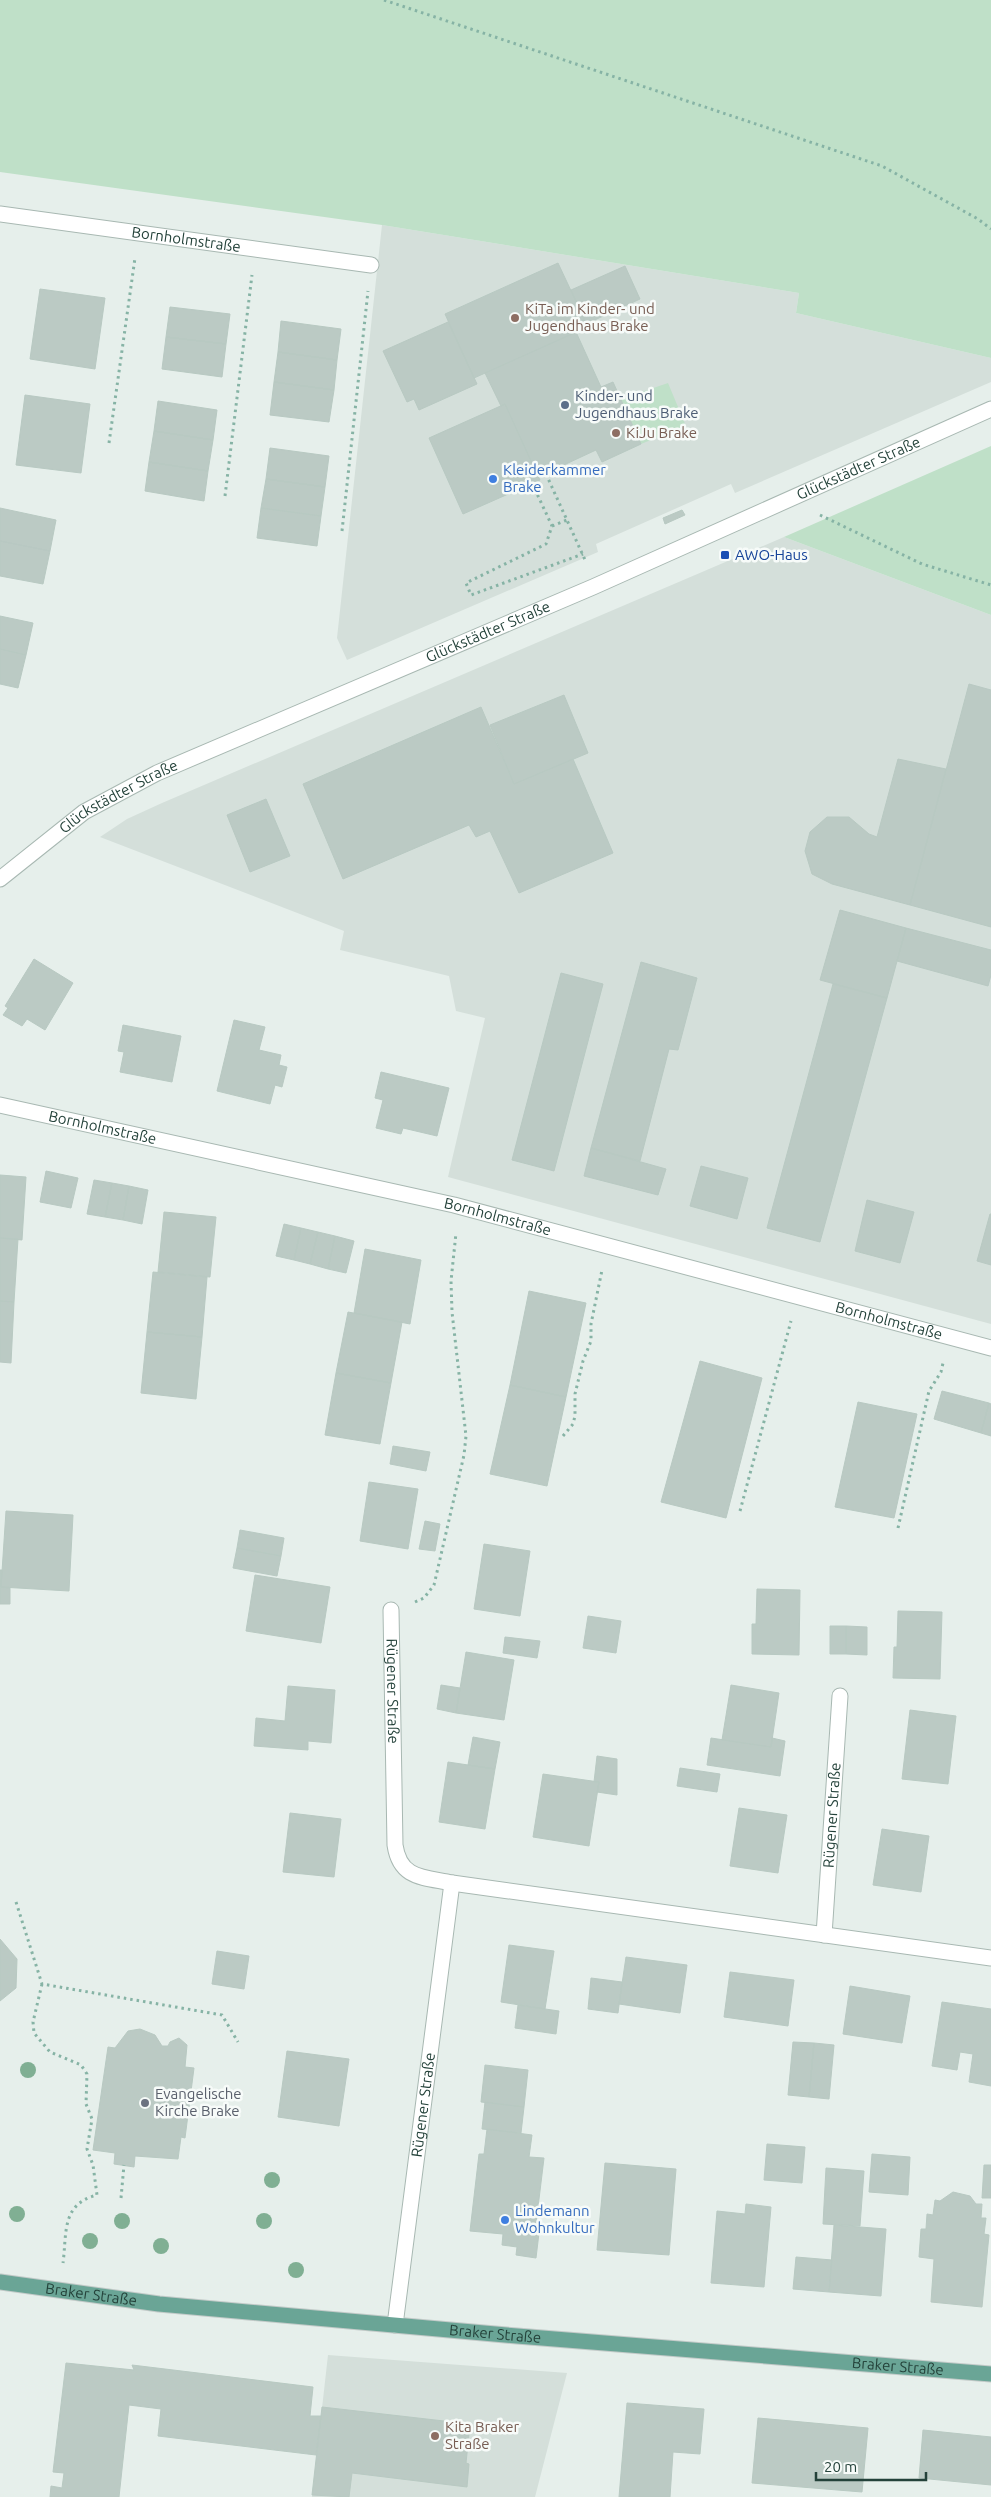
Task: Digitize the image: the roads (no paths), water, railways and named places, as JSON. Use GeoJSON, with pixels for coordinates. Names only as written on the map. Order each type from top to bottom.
{"type":"FeatureCollection","features":[{"type":"Feature","properties":{"kind":"main road","name":"Braker Straße"},"geometry":{"type":"LineString","coordinates":[[0,2282],[159,2304],[991,2374]]}},
{"type":"Feature","properties":{"kind":"street","name":"Bornholmstraße"},"geometry":{"type":"LineString","coordinates":[[0,218],[0,214],[371,265]]}},
{"type":"Feature","properties":{"kind":"street","name":"Glückstädter Straße"},"geometry":{"type":"LineString","coordinates":[[0,879],[84,812],[157,773],[593,587],[991,409]]}},
{"type":"Feature","properties":{"kind":"street","name":"Bornholmstraße"},"geometry":{"type":"LineString","coordinates":[[0,1105],[454,1205],[991,1348]]}},
{"type":"Feature","properties":{"kind":"street","name":"Rügener Straße"},"geometry":{"type":"LineString","coordinates":[[391,1610],[397,1857],[404,1869],[417,1876],[452,1883],[991,1958]]}},
{"type":"Feature","properties":{"kind":"street","name":"Rügener Straße"},"geometry":{"type":"LineString","coordinates":[[824,1935],[840,1696]]}},
{"type":"Feature","properties":{"kind":"street","name":"Rügener Straße"},"geometry":{"type":"LineString","coordinates":[[395,2325],[452,1883]]}},
{"type":"Feature","properties":{"kind":"place","name":"KiTa im Kinder- und Jugendhaus Brake"},"geometry":{"type":"Point","coordinates":[515,318]}},
{"type":"Feature","properties":{"kind":"place","name":"Kinder- und Jugendhaus Brake"},"geometry":{"type":"Point","coordinates":[565,405]}},
{"type":"Feature","properties":{"kind":"place","name":"KiJu Brake"},"geometry":{"type":"Point","coordinates":[616,433]}},
{"type":"Feature","properties":{"kind":"place","name":"Kleiderkammer Brake"},"geometry":{"type":"Point","coordinates":[493,479]}},
{"type":"Feature","properties":{"kind":"place","name":"AWO-Haus"},"geometry":{"type":"Point","coordinates":[725,555]}},
{"type":"Feature","properties":{"kind":"place","name":"Evangelische Kirche Brake"},"geometry":{"type":"Point","coordinates":[145,2103]}},
{"type":"Feature","properties":{"kind":"place","name":"Lindemann Wohnkultur"},"geometry":{"type":"Point","coordinates":[505,2220]}},
{"type":"Feature","properties":{"kind":"place","name":"Kita Braker Straße"},"geometry":{"type":"Point","coordinates":[435,2436]}}]}
